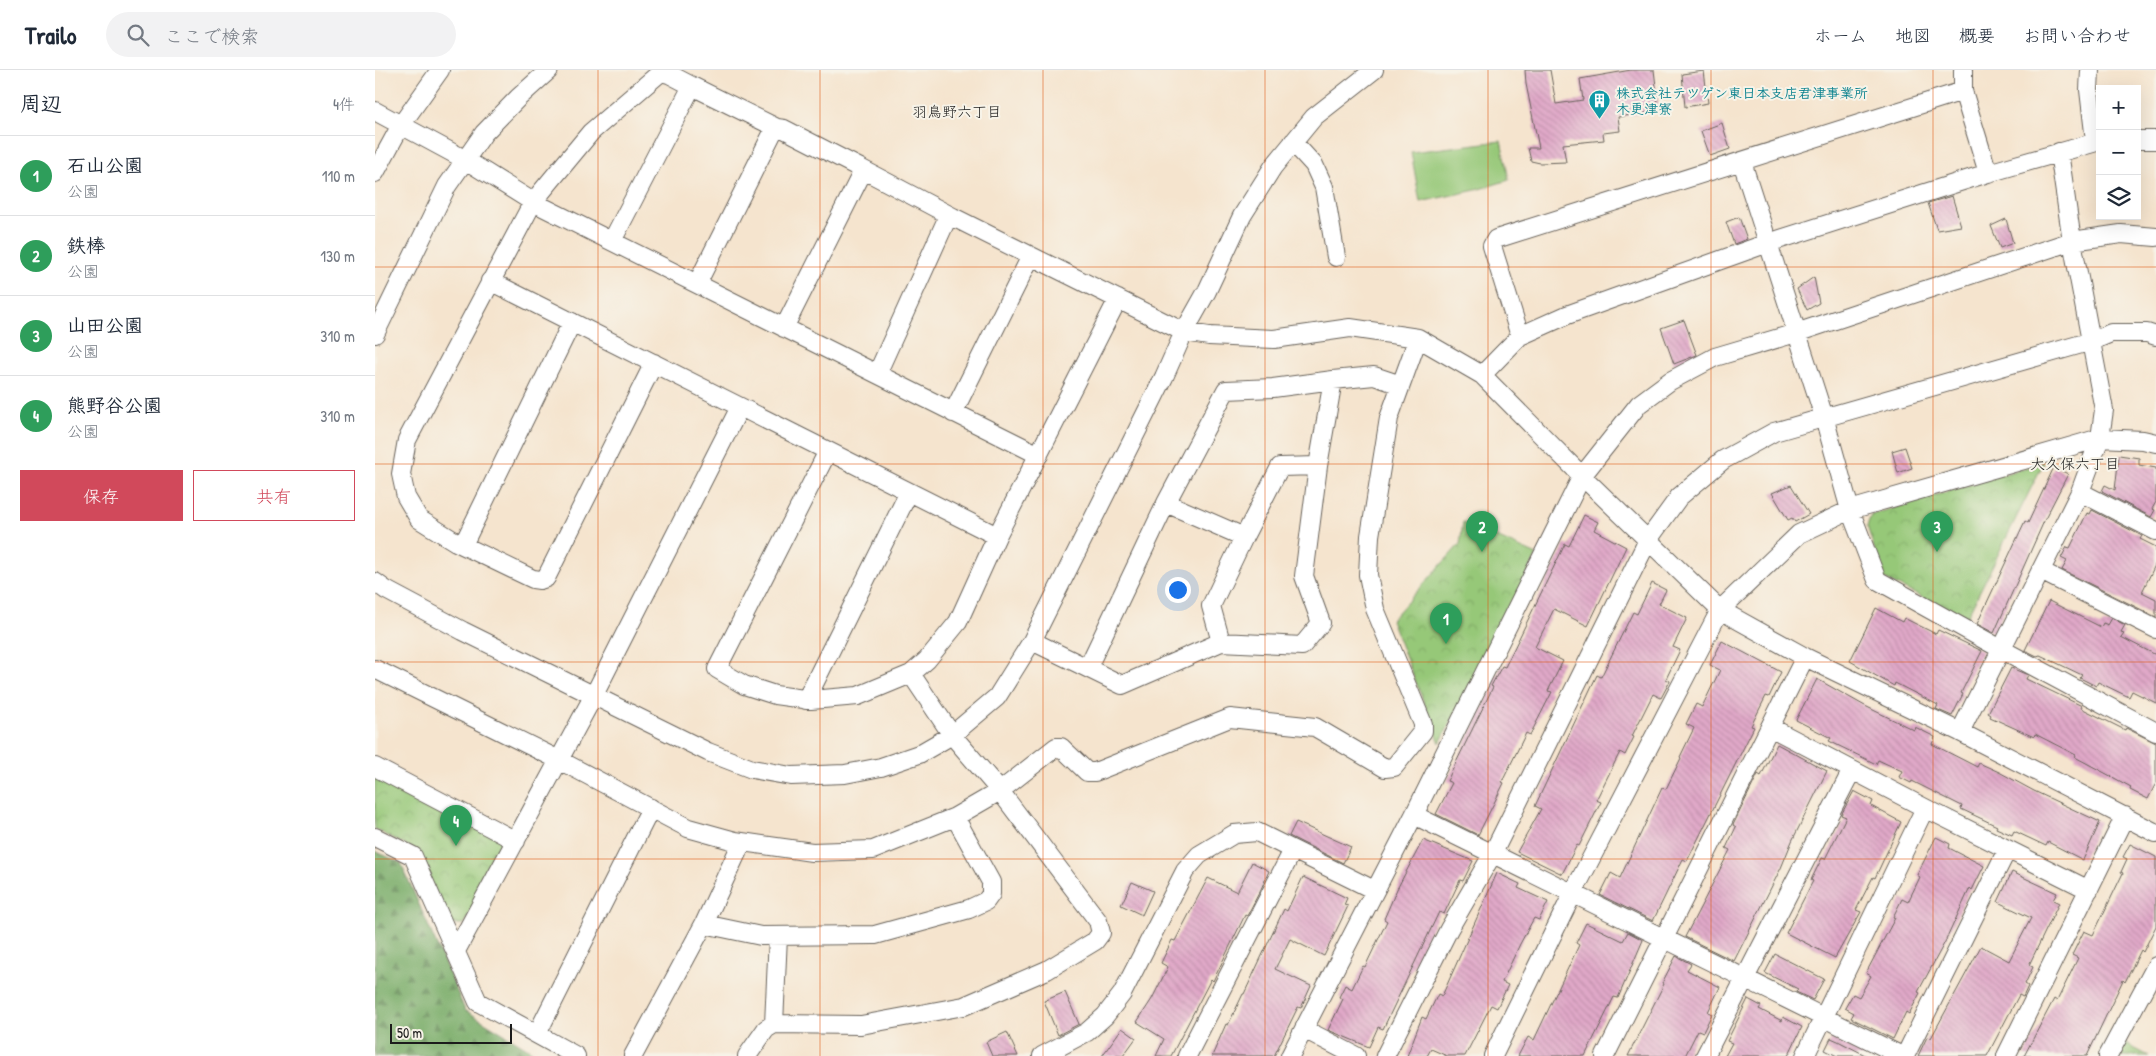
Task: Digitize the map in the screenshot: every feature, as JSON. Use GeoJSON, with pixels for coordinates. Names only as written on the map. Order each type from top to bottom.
{"type":"FeatureCollection","features":[{"type":"Feature","properties":{"kind":"street"},"geometry":{"type":"LineString","coordinates":[[375,173],[401,125],[440,70]]}},
{"type":"Feature","properties":{"kind":"street"},"geometry":{"type":"LineString","coordinates":[[375,334],[447,186],[464,160],[484,133],[549,70]]}},
{"type":"Feature","properties":{"kind":"street"},"geometry":{"type":"LineString","coordinates":[[375,582],[386,590],[463,631],[708,752],[752,769],[791,776],[845,774],[881,768],[919,754],[952,734],[997,697],[1032,641],[1164,377],[1184,332],[1207,291],[1241,216],[1273,167],[1314,117],[1373,70]]}},
{"type":"Feature","properties":{"kind":"street"},"geometry":{"type":"LineString","coordinates":[[1963,70],[1963,91],[1988,173]]}},
{"type":"Feature","properties":{"kind":"street"},"geometry":{"type":"LineString","coordinates":[[2090,70],[2089,90],[2096,135]]}},
{"type":"Feature","properties":{"kind":"street"},"geometry":{"type":"LineString","coordinates":[[654,363],[546,578],[533,579],[463,545],[419,519],[406,498],[401,474],[407,440],[533,202],[591,132],[660,71],[777,128],[784,129],[953,217],[1184,332],[1209,336],[1274,339],[1350,328],[1418,338],[1482,376],[1720,610],[1805,656],[1960,732],[2156,833]]}},
{"type":"Feature","properties":{"kind":"street"},"geometry":{"type":"LineString","coordinates":[[611,241],[692,86]]}},
{"type":"Feature","properties":{"kind":"street"},"geometry":{"type":"LineString","coordinates":[[1520,336],[1492,246],[1496,239],[1963,91]]}},
{"type":"Feature","properties":{"kind":"street"},"geometry":{"type":"LineString","coordinates":[[375,111],[464,160],[533,202],[1039,455]]}},
{"type":"Feature","properties":{"kind":"street"},"geometry":{"type":"LineString","coordinates":[[697,284],[774,130],[777,128]]}},
{"type":"Feature","properties":{"kind":"street"},"geometry":{"type":"LineString","coordinates":[[2141,140],[2156,140]]}},
{"type":"Feature","properties":{"kind":"street"},"geometry":{"type":"LineString","coordinates":[[1482,376],[1520,336],[1567,314],[1768,243],[1988,173],[2096,141]]}},
{"type":"Feature","properties":{"kind":"street"},"geometry":{"type":"LineString","coordinates":[[1293,142],[1314,165],[1324,186],[1336,257]]}},
{"type":"Feature","properties":{"kind":"street"},"geometry":{"type":"LineString","coordinates":[[1960,732],[2081,492],[2100,438],[2104,410],[2072,241],[2059,152]]}},
{"type":"Feature","properties":{"kind":"street"},"geometry":{"type":"LineString","coordinates":[[1742,162],[1824,417],[1850,510],[1877,580],[2156,732]]}},
{"type":"Feature","properties":{"kind":"street"},"geometry":{"type":"LineString","coordinates":[[784,328],[861,175],[860,168]]}},
{"type":"Feature","properties":{"kind":"street"},"geometry":{"type":"LineString","coordinates":[[877,374],[946,221],[953,217]]}},
{"type":"Feature","properties":{"kind":"street"},"geometry":{"type":"LineString","coordinates":[[1290,1056],[1582,476],[1639,404],[1670,381],[1715,357],[1796,333],[2072,241],[2121,234],[2156,237]]}},
{"type":"Feature","properties":{"kind":"street"},"geometry":{"type":"LineString","coordinates":[[953,413],[1031,256]]}},
{"type":"Feature","properties":{"kind":"street"},"geometry":{"type":"LineString","coordinates":[[490,281],[997,536]]}},
{"type":"Feature","properties":{"kind":"street"},"geometry":{"type":"LineString","coordinates":[[827,451],[717,669],[744,685],[775,695],[806,700],[858,696],[911,674],[927,660],[958,622],[997,536],[1118,299]]}},
{"type":"Feature","properties":{"kind":"street"},"geometry":{"type":"LineString","coordinates":[[463,545],[572,322]]}},
{"type":"Feature","properties":{"kind":"street"},"geometry":{"type":"LineString","coordinates":[[1385,1056],[1449,929],[1492,855],[1648,540],[1679,497],[1723,460],[1775,432],[2092,341],[2111,333],[2147,333],[2156,336]]}},
{"type":"Feature","properties":{"kind":"street"},"geometry":{"type":"LineString","coordinates":[[375,669],[559,760],[688,828],[743,842],[813,852],[873,850],[955,817],[1000,791],[1056,747],[1061,747],[1087,772],[1095,772],[1230,718],[1315,727],[1385,768],[1394,768],[1423,731],[1423,724],[1375,609],[1368,576],[1370,536],[1389,418],[1418,338]]}},
{"type":"Feature","properties":{"kind":"street"},"geometry":{"type":"LineString","coordinates":[[1088,667],[1166,503],[1226,390],[1273,388],[1374,376],[1401,385]]}},
{"type":"Feature","properties":{"kind":"street"},"geometry":{"type":"LineString","coordinates":[[1032,641],[1122,685],[1221,642],[1302,646],[1321,624],[1304,576],[1333,380]]}},
{"type":"Feature","properties":{"kind":"street"},"geometry":{"type":"LineString","coordinates":[[456,950],[594,695],[740,407]]}},
{"type":"Feature","properties":{"kind":"street"},"geometry":{"type":"LineString","coordinates":[[1493,1056],[1573,893],[1720,610],[1799,534],[1850,510],[2100,438],[2143,440],[2156,443]]}},
{"type":"Feature","properties":{"kind":"street"},"geometry":{"type":"LineString","coordinates":[[1221,642],[1211,606],[1244,536],[1280,467],[1319,466]]}},
{"type":"Feature","properties":{"kind":"street"},"geometry":{"type":"LineString","coordinates":[[806,700],[909,492]]}},
{"type":"Feature","properties":{"kind":"street"},"geometry":{"type":"LineString","coordinates":[[2081,492],[2156,531]]}},
{"type":"Feature","properties":{"kind":"street"},"geometry":{"type":"LineString","coordinates":[[1166,503],[1244,536]]}},
{"type":"Feature","properties":{"kind":"street"},"geometry":{"type":"LineString","coordinates":[[2041,571],[2156,629]]}},
{"type":"Feature","properties":{"kind":"street"},"geometry":{"type":"LineString","coordinates":[[1605,1056],[1805,656]]}},
{"type":"Feature","properties":{"kind":"street"},"geometry":{"type":"LineString","coordinates":[[747,1056],[766,1029],[774,1024],[861,1026],[965,1006],[1047,970],[1095,941],[1101,933],[1098,921],[1000,791],[952,734],[911,674]]}},
{"type":"Feature","properties":{"kind":"street"},"geometry":{"type":"LineString","coordinates":[[1770,727],[2007,850],[2089,890]]}},
{"type":"Feature","properties":{"kind":"street"},"geometry":{"type":"LineString","coordinates":[[375,767],[516,841]]}},
{"type":"Feature","properties":{"kind":"street"},"geometry":{"type":"LineString","coordinates":[[1705,1056],[1852,770]]}},
{"type":"Feature","properties":{"kind":"street"},"geometry":{"type":"LineString","coordinates":[[537,1034],[651,808]]}},
{"type":"Feature","properties":{"kind":"street"},"geometry":{"type":"LineString","coordinates":[[1805,1056],[1925,808]]}},
{"type":"Feature","properties":{"kind":"street"},"geometry":{"type":"LineString","coordinates":[[1413,815],[1903,1056],[2007,850]]}},
{"type":"Feature","properties":{"kind":"street"},"geometry":{"type":"LineString","coordinates":[[2007,1056],[2125,816]]}},
{"type":"Feature","properties":{"kind":"street"},"geometry":{"type":"LineString","coordinates":[[704,924],[761,936],[875,935],[969,909],[986,901],[991,894],[991,882],[955,817]]}},
{"type":"Feature","properties":{"kind":"street"},"geometry":{"type":"LineString","coordinates":[[1042,1056],[1087,1032],[1105,1016],[1121,994],[1185,871],[1199,855],[1234,834],[1257,832],[1374,890]]}},
{"type":"Feature","properties":{"kind":"street"},"geometry":{"type":"LineString","coordinates":[[375,837],[413,856],[478,1002],[576,1056]]}},
{"type":"Feature","properties":{"kind":"street"},"geometry":{"type":"LineString","coordinates":[[633,1056],[704,924],[743,842]]}},
{"type":"Feature","properties":{"kind":"street"},"geometry":{"type":"LineString","coordinates":[[1187,1056],[1293,850]]}},
{"type":"Feature","properties":{"kind":"street"},"geometry":{"type":"LineString","coordinates":[[774,1024],[778,936]]}},
{"type":"Feature","properties":{"kind":"street"},"geometry":{"type":"LineString","coordinates":[[2108,1056],[2156,966]]}},
{"type":"Feature","properties":{"kind":"street"},"geometry":{"type":"LineString","coordinates":[[1304,1029],[1356,1056]]}},
{"type":"Feature","properties":{"kind":"green space"},"geometry":{"type":"Polygon","coordinates":[[[1501,141],[1509,180],[1476,190],[1420,202],[1411,152],[1501,141]]]}},
{"type":"Feature","properties":{"kind":"green space"},"geometry":{"type":"Polygon","coordinates":[[[2044,462],[1966,619],[1884,579],[1867,526],[1871,515],[2044,462]]]}},
{"type":"Feature","properties":{"kind":"green space"},"geometry":{"type":"Polygon","coordinates":[[[1463,522],[1537,555],[1440,743],[1391,620],[1460,544],[1463,522]]]}},
{"type":"Feature","properties":{"kind":"green space"},"geometry":{"type":"Polygon","coordinates":[[[375,776],[507,841],[464,924],[450,924],[417,851],[375,829],[375,776]]]}},
{"type":"Feature","properties":{"kind":"green space"},"geometry":{"type":"Polygon","coordinates":[[[375,851],[401,863],[465,1010],[532,1051],[535,1056],[375,1056],[375,851]]]}},
{"type":"Feature","properties":{"kind":"green space"},"geometry":{"type":"Polygon","coordinates":[[[2122,1042],[2149,1056],[2116,1056],[2122,1042]]]}},
{"type":"Feature","properties":{"kind":"building"},"geometry":{"type":"Polygon","coordinates":[[[1525,70],[1550,70],[1556,104],[1583,100],[1580,79],[1631,70],[1654,70],[1659,111],[1618,117],[1620,131],[1603,133],[1604,140],[1563,144],[1566,162],[1540,163],[1531,161],[1528,148],[1539,148],[1525,70]]]}},
{"type":"Feature","properties":{"kind":"building"},"geometry":{"type":"Polygon","coordinates":[[[1704,71],[1708,103],[1685,107],[1682,74],[1704,71]]]}},
{"type":"Feature","properties":{"kind":"building"},"geometry":{"type":"Polygon","coordinates":[[[1722,123],[1730,149],[1710,156],[1701,131],[1722,123]]]}},
{"type":"Feature","properties":{"kind":"building"},"geometry":{"type":"Polygon","coordinates":[[[1952,196],[1961,226],[1937,230],[1928,203],[1952,196]]]}},
{"type":"Feature","properties":{"kind":"building"},"geometry":{"type":"Polygon","coordinates":[[[1739,217],[1747,239],[1734,244],[1726,222],[1739,217]]]}},
{"type":"Feature","properties":{"kind":"building"},"geometry":{"type":"Polygon","coordinates":[[[2006,219],[2013,243],[2000,248],[1991,226],[2006,219]]]}},
{"type":"Feature","properties":{"kind":"building"},"geometry":{"type":"Polygon","coordinates":[[[1814,277],[1819,303],[1807,310],[1797,289],[1814,277]]]}},
{"type":"Feature","properties":{"kind":"building"},"geometry":{"type":"Polygon","coordinates":[[[1684,320],[1697,355],[1674,364],[1661,328],[1684,320]]]}},
{"type":"Feature","properties":{"kind":"building"},"geometry":{"type":"Polygon","coordinates":[[[1905,447],[1912,468],[1898,473],[1892,451],[1905,447]]]}},
{"type":"Feature","properties":{"kind":"building"},"geometry":{"type":"Polygon","coordinates":[[[2119,455],[2139,458],[2139,465],[2156,468],[2156,502],[2152,509],[2155,510],[2151,517],[2102,491],[2105,485],[2115,490],[2119,455]]]}},
{"type":"Feature","properties":{"kind":"building"},"geometry":{"type":"Polygon","coordinates":[[[2054,467],[2068,474],[2045,519],[1994,633],[1977,624],[2025,521],[2028,523],[2054,467]]]}},
{"type":"Feature","properties":{"kind":"building"},"geometry":{"type":"Polygon","coordinates":[[[1791,485],[1809,514],[1795,522],[1792,518],[1788,520],[1772,493],[1791,485]]]}},
{"type":"Feature","properties":{"kind":"building"},"geometry":{"type":"Polygon","coordinates":[[[2092,510],[2142,536],[2140,539],[2156,547],[2156,563],[2142,592],[2156,599],[2156,617],[2062,570],[2067,561],[2061,558],[2067,547],[2070,548],[2087,513],[2090,514],[2092,510]]]}},
{"type":"Feature","properties":{"kind":"building"},"geometry":{"type":"Polygon","coordinates":[[[1584,515],[1598,522],[1594,530],[1626,547],[1588,626],[1554,609],[1535,647],[1563,661],[1548,691],[1552,692],[1530,735],[1526,733],[1478,835],[1436,814],[1452,783],[1447,781],[1493,687],[1491,686],[1502,666],[1505,667],[1565,544],[1569,546],[1584,515]]]}},
{"type":"Feature","properties":{"kind":"building"},"geometry":{"type":"Polygon","coordinates":[[[1652,583],[1666,590],[1659,604],[1687,618],[1673,647],[1680,650],[1666,679],[1670,681],[1661,698],[1653,694],[1632,736],[1634,737],[1625,755],[1620,752],[1596,800],[1601,802],[1579,846],[1577,845],[1562,874],[1517,852],[1541,809],[1535,806],[1597,675],[1601,677],[1633,612],[1637,614],[1652,583]]]}},
{"type":"Feature","properties":{"kind":"building"},"geometry":{"type":"Polygon","coordinates":[[[2049,601],[2101,627],[2103,623],[2108,625],[2112,618],[2125,625],[2121,632],[2124,633],[2121,637],[2156,655],[2156,703],[2132,691],[2129,697],[2098,682],[2096,686],[2080,678],[2082,675],[2025,650],[2049,601]]]}},
{"type":"Feature","properties":{"kind":"building"},"geometry":{"type":"Polygon","coordinates":[[[1876,608],[1902,622],[1904,618],[1936,634],[1938,630],[1982,651],[1952,716],[1936,709],[1938,705],[1895,683],[1894,686],[1850,661],[1876,608]]]}},
{"type":"Feature","properties":{"kind":"building"},"geometry":{"type":"Polygon","coordinates":[[[1722,641],[1781,672],[1769,697],[1766,696],[1751,726],[1754,727],[1687,861],[1683,859],[1653,921],[1600,895],[1611,873],[1620,878],[1662,788],[1666,789],[1681,758],[1694,728],[1686,724],[1696,704],[1702,707],[1720,670],[1710,665],[1722,641]]]}},
{"type":"Feature","properties":{"kind":"building"},"geometry":{"type":"Polygon","coordinates":[[[2011,668],[2028,675],[2026,679],[2082,706],[2081,708],[2156,743],[2156,783],[2148,799],[2130,790],[2131,787],[2075,757],[2076,755],[2035,734],[2034,737],[1990,717],[1991,715],[1988,713],[2011,668]]]}},
{"type":"Feature","properties":{"kind":"building"},"geometry":{"type":"Polygon","coordinates":[[[1817,679],[1865,706],[1914,730],[1915,727],[1935,737],[1932,744],[1977,767],[1979,763],[2100,822],[2083,860],[2048,842],[2046,846],[2014,831],[2012,835],[1996,828],[1997,826],[1961,809],[1962,806],[1912,781],[1911,783],[1899,777],[1902,771],[1878,760],[1876,764],[1829,741],[1831,738],[1796,720],[1817,679]]]}},
{"type":"Feature","properties":{"kind":"building"},"geometry":{"type":"Polygon","coordinates":[[[1777,744],[1827,771],[1734,961],[1685,937],[1730,850],[1726,848],[1736,827],[1733,825],[1758,774],[1761,776],[1777,744]]]}},
{"type":"Feature","properties":{"kind":"building"},"geometry":{"type":"Polygon","coordinates":[[[1854,791],[1873,801],[1871,806],[1901,822],[1875,878],[1873,877],[1856,910],[1861,912],[1835,958],[1786,933],[1813,881],[1811,880],[1822,858],[1825,859],[1846,817],[1841,815],[1854,791]]]}},
{"type":"Feature","properties":{"kind":"building"},"geometry":{"type":"Polygon","coordinates":[[[1296,822],[1351,847],[1343,863],[1289,836],[1296,822]]]}},
{"type":"Feature","properties":{"kind":"building"},"geometry":{"type":"Polygon","coordinates":[[[1936,837],[1950,844],[1949,848],[1984,866],[1972,890],[1970,888],[1909,1014],[1906,1012],[1893,1039],[1851,1018],[1854,1013],[1845,1008],[1853,994],[1859,997],[1871,976],[1866,973],[1895,918],[1893,917],[1902,899],[1908,902],[1920,877],[1917,875],[1936,837]]]}},
{"type":"Feature","properties":{"kind":"building"},"geometry":{"type":"Polygon","coordinates":[[[1423,840],[1473,861],[1463,881],[1460,880],[1444,914],[1439,912],[1383,1029],[1378,1027],[1369,1047],[1328,1030],[1343,999],[1339,997],[1345,985],[1352,989],[1363,966],[1365,967],[1387,921],[1384,919],[1397,889],[1423,840]]]}},
{"type":"Feature","properties":{"kind":"building"},"geometry":{"type":"Polygon","coordinates":[[[2130,844],[2156,857],[2156,926],[2143,952],[2141,950],[2125,982],[2123,980],[2087,1056],[2024,1056],[2054,999],[2057,1001],[2078,958],[2072,955],[2084,931],[2093,935],[2123,873],[2121,872],[2127,859],[2123,857],[2130,844]]]}},
{"type":"Feature","properties":{"kind":"building"},"geometry":{"type":"Polygon","coordinates":[[[1252,862],[1269,871],[1261,889],[1247,916],[1245,915],[1213,981],[1211,979],[1171,1056],[1156,1056],[1164,1039],[1137,1022],[1152,999],[1168,967],[1161,963],[1172,940],[1175,941],[1208,878],[1237,892],[1252,862]]]}},
{"type":"Feature","properties":{"kind":"building"},"geometry":{"type":"Polygon","coordinates":[[[2012,872],[2057,893],[2053,900],[2059,903],[2029,965],[2033,967],[2025,984],[2028,986],[2023,997],[2019,995],[1987,1056],[1918,1056],[1927,1037],[1931,1038],[1981,946],[2009,961],[2031,918],[1998,902],[2012,872]]]}},
{"type":"Feature","properties":{"kind":"building"},"geometry":{"type":"Polygon","coordinates":[[[1497,873],[1520,884],[1518,888],[1548,902],[1539,920],[1534,918],[1520,944],[1502,982],[1508,985],[1497,1008],[1491,1005],[1465,1056],[1447,1056],[1431,1049],[1427,1056],[1407,1056],[1422,1017],[1426,1019],[1438,994],[1442,996],[1497,873]]]}},
{"type":"Feature","properties":{"kind":"building"},"geometry":{"type":"Polygon","coordinates":[[[1303,877],[1347,898],[1344,905],[1348,906],[1324,956],[1290,939],[1275,969],[1311,986],[1301,1008],[1298,1007],[1274,1056],[1212,1056],[1226,1024],[1228,1025],[1244,994],[1284,909],[1287,911],[1303,877]]]}},
{"type":"Feature","properties":{"kind":"building"},"geometry":{"type":"Polygon","coordinates":[[[1132,882],[1153,891],[1142,915],[1121,905],[1132,882]]]}},
{"type":"Feature","properties":{"kind":"building"},"geometry":{"type":"Polygon","coordinates":[[[1586,923],[1623,941],[1628,932],[1643,940],[1618,998],[1614,997],[1585,1056],[1518,1056],[1528,1037],[1534,1040],[1579,945],[1576,943],[1586,923]]]}},
{"type":"Feature","properties":{"kind":"building"},"geometry":{"type":"Polygon","coordinates":[[[1775,954],[1824,979],[1813,1000],[1796,992],[1798,989],[1765,973],[1775,954]]]}},
{"type":"Feature","properties":{"kind":"building"},"geometry":{"type":"Polygon","coordinates":[[[1676,956],[1691,964],[1687,970],[1720,987],[1708,1012],[1712,1014],[1703,1032],[1698,1030],[1685,1056],[1628,1056],[1664,984],[1662,983],[1676,956]]]}},
{"type":"Feature","properties":{"kind":"building"},"geometry":{"type":"Polygon","coordinates":[[[1065,992],[1079,1024],[1058,1035],[1044,1001],[1065,992]]]}},
{"type":"Feature","properties":{"kind":"building"},"geometry":{"type":"Polygon","coordinates":[[[1748,999],[1761,1006],[1759,1009],[1782,1021],[1783,1017],[1802,1027],[1788,1056],[1725,1056],[1732,1043],[1727,1041],[1748,999]]]}},
{"type":"Feature","properties":{"kind":"building"},"geometry":{"type":"Polygon","coordinates":[[[1122,1028],[1136,1038],[1123,1056],[1102,1056],[1122,1028]]]}},
{"type":"Feature","properties":{"kind":"building"},"geometry":{"type":"Polygon","coordinates":[[[1007,1032],[1018,1056],[992,1056],[986,1042],[1007,1032]]]}},
{"type":"Feature","properties":{"kind":"building"},"geometry":{"type":"Polygon","coordinates":[[[1831,1038],[1867,1056],[1837,1056],[1825,1050],[1831,1038]]]}},
{"type":"Feature","properties":{"kind":"place","name":"株式会社テツゲン東日本支店君津事業所 木更津寮"},"geometry":{"type":"Point","coordinates":[1600,119]}},
{"type":"Feature","properties":{"kind":"place","name":"鉄棒"},"geometry":{"type":"Point","coordinates":[1482,552]}},
{"type":"Feature","properties":{"kind":"place","name":"山田公園"},"geometry":{"type":"Point","coordinates":[1937,552]}},
{"type":"Feature","properties":{"kind":"place","name":"石山公園"},"geometry":{"type":"Point","coordinates":[1446,644]}},
{"type":"Feature","properties":{"kind":"place","name":"熊野谷公園"},"geometry":{"type":"Point","coordinates":[456,846]}},
{"type":"Feature","properties":{"kind":"district","name":"羽鳥野六丁目"},"geometry":{"type":"Point","coordinates":[957,111]}},
{"type":"Feature","properties":{"kind":"district","name":"大久保六丁目"},"geometry":{"type":"Point","coordinates":[2075,463]}}]}
